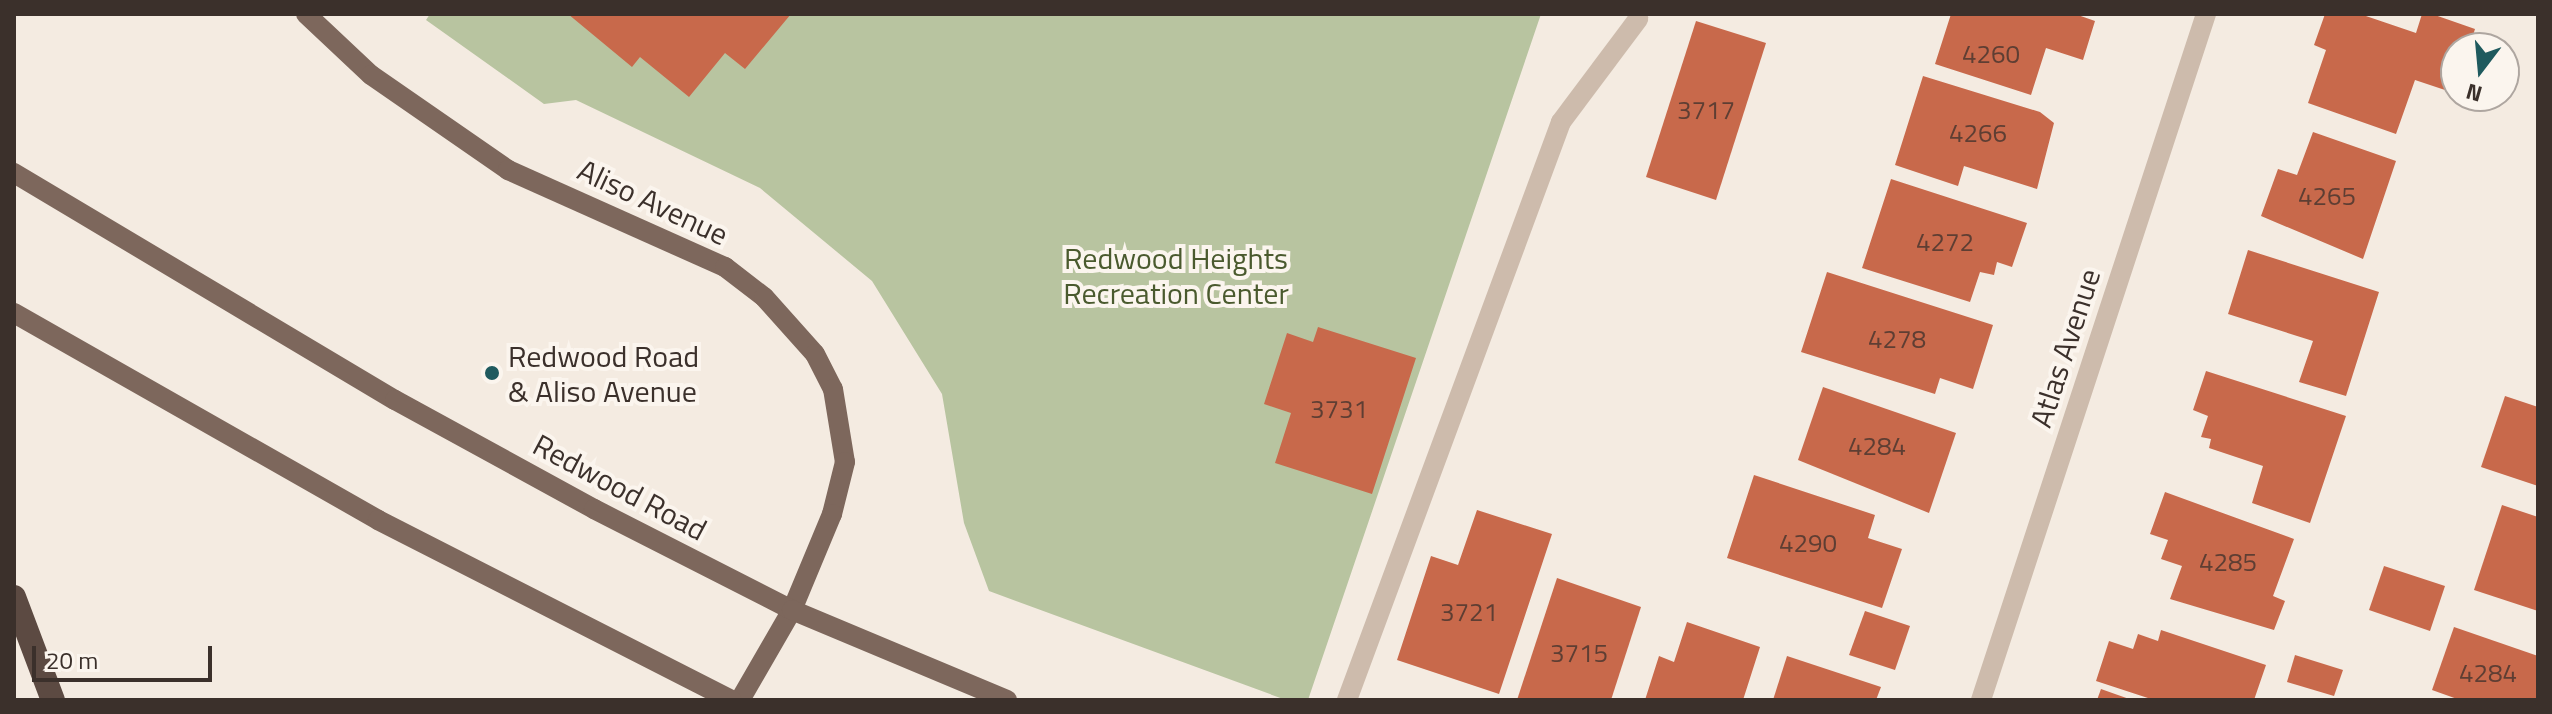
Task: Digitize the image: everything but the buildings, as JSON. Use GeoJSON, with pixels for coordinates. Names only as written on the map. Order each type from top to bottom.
{"type":"FeatureCollection","features":[{"type":"Feature","properties":{"kind":"highway"},"geometry":{"type":"LineString","coordinates":[[14,597],[53,700]]}},
{"type":"Feature","properties":{"kind":"main road","name":"Aliso Avenue"},"geometry":{"type":"LineString","coordinates":[[306,14],[441,128],[508,170],[725,267],[806,344],[833,389],[845,462],[832,514],[792,610],[740,700]]}},
{"type":"Feature","properties":{"kind":"main road","name":"Redwood Road"},"geometry":{"type":"LineString","coordinates":[[14,173],[395,400],[792,610],[1007,700]]}},
{"type":"Feature","properties":{"kind":"main road"},"geometry":{"type":"LineString","coordinates":[[14,313],[378,520],[732,700]]}},
{"type":"Feature","properties":{"kind":"street","name":"Atlas Avenue"},"geometry":{"type":"LineString","coordinates":[[1981,700],[2206,14]]}},
{"type":"Feature","properties":{"kind":"street"},"geometry":{"type":"LineString","coordinates":[[1347,700],[1561,122],[1638,19]]}},
{"type":"Feature","properties":{"kind":"green space","name":"Redwood Heights Recreation Center"},"geometry":{"type":"Polygon","coordinates":[[[430,14],[1541,14],[1308,700],[1286,700],[989,591],[964,523],[942,394],[872,281],[760,188],[576,100],[544,104],[426,20],[430,14]]]}},
{"type":"Feature","properties":{"kind":"place","name":"Redwood Road & Aliso Avenue"},"geometry":{"type":"Point","coordinates":[492,373]}}]}
